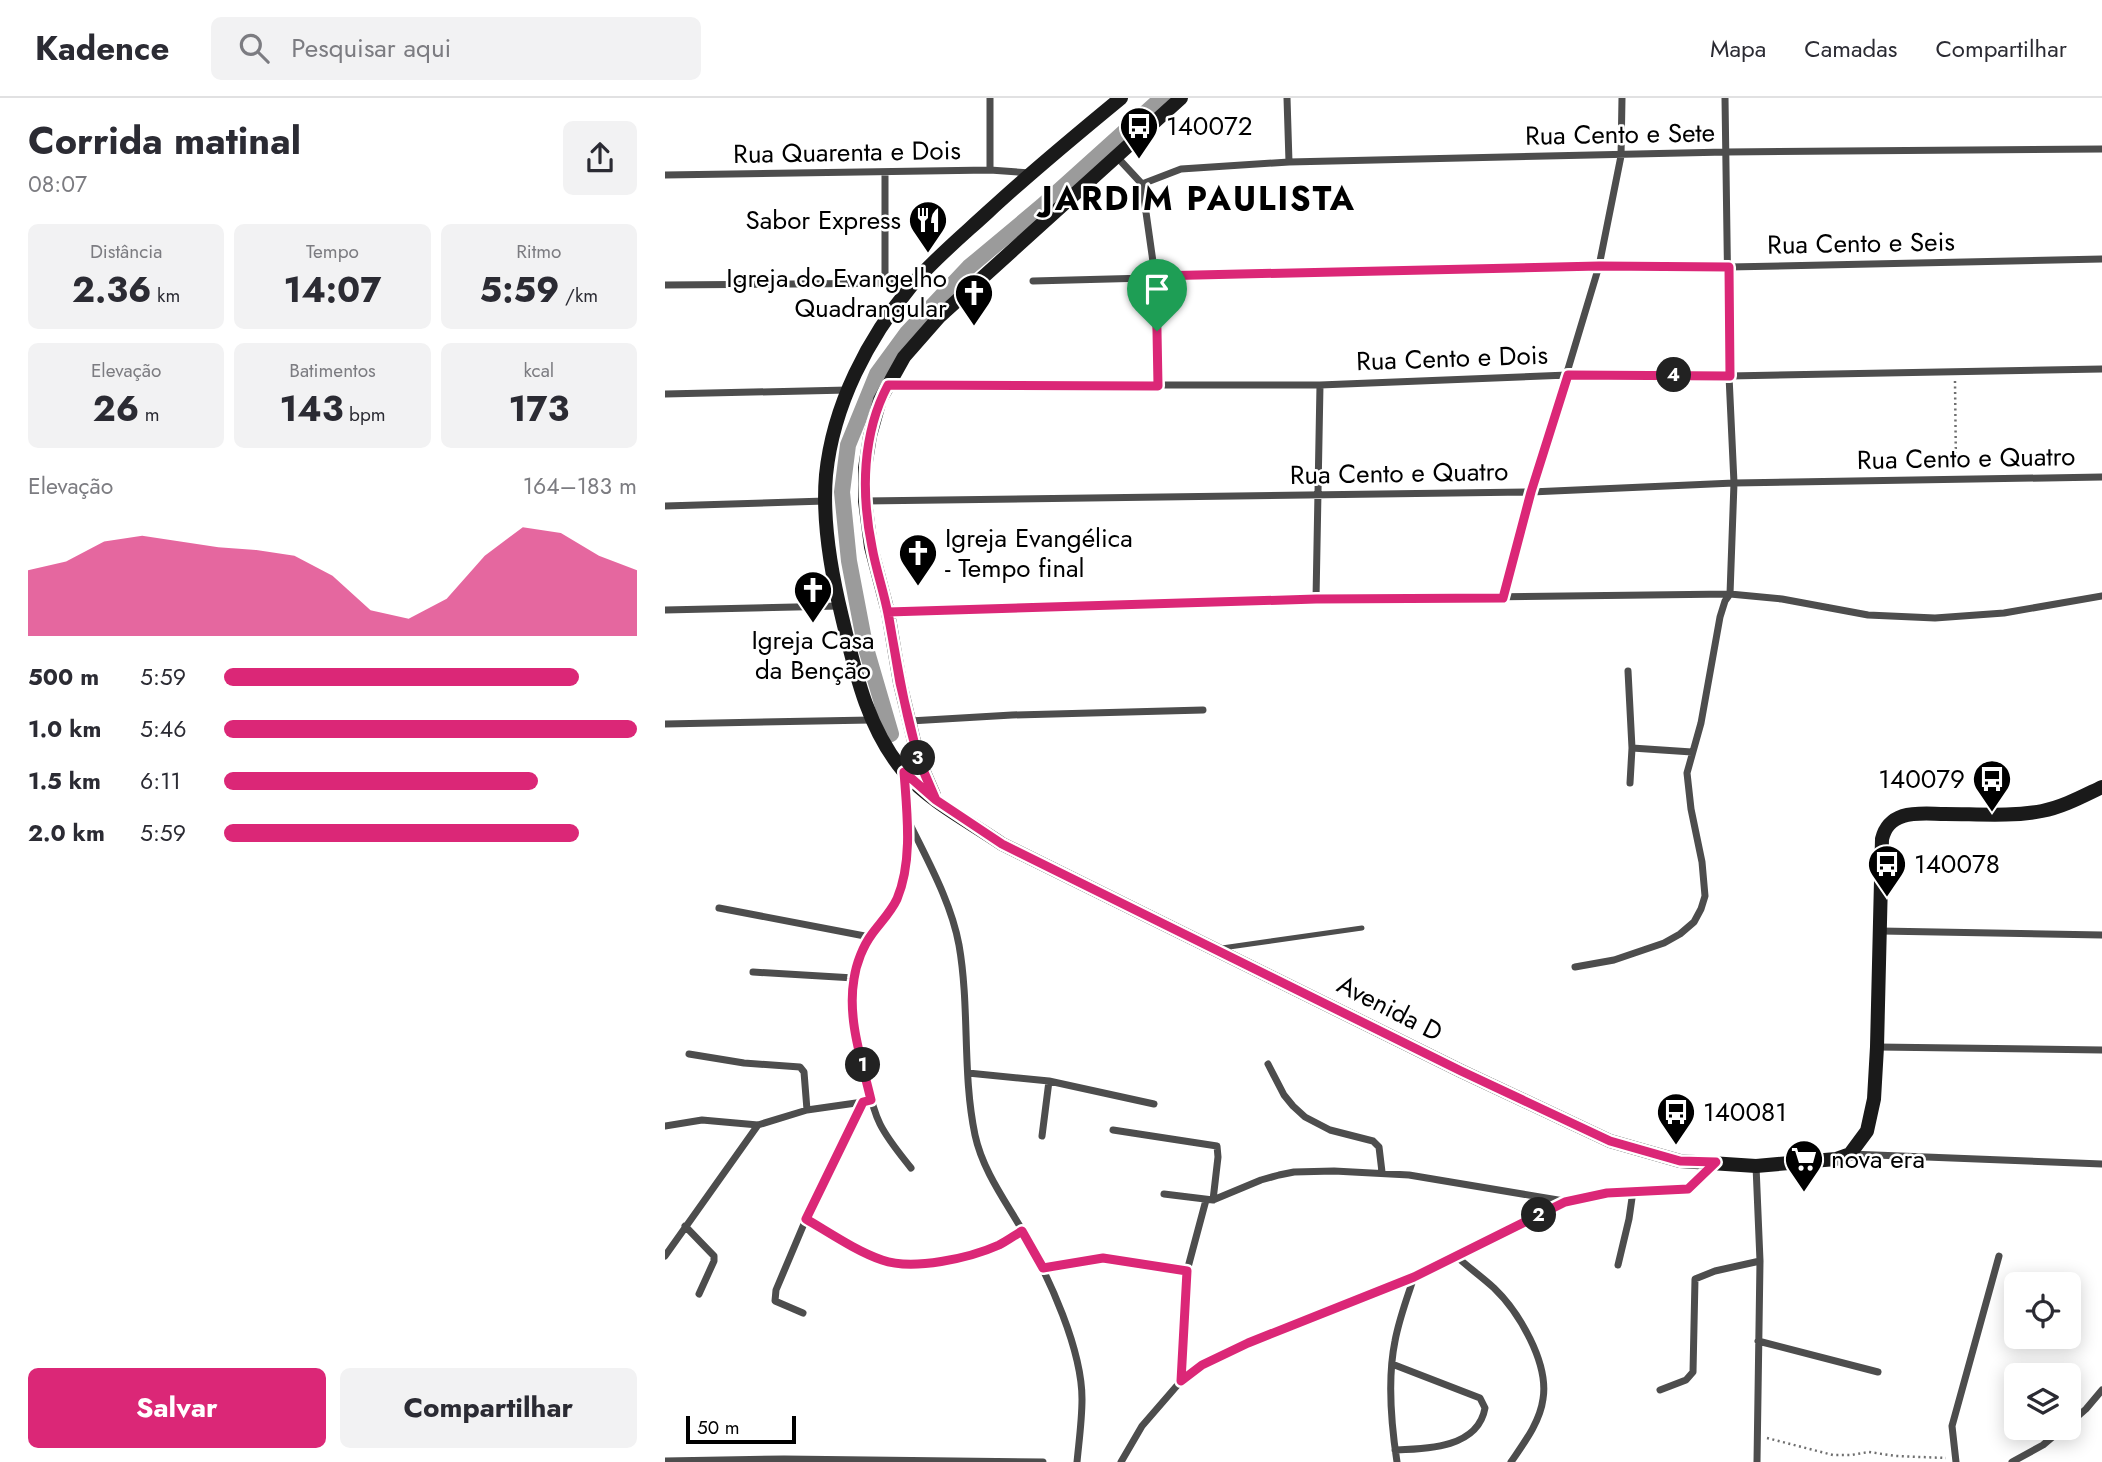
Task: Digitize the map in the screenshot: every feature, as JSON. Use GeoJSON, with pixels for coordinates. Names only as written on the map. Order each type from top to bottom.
{"type":"FeatureCollection","features":[{"type":"Feature","properties":{"kind":"main road","name":"Avenida D"},"geometry":{"type":"LineString","coordinates":[[1121,98],[1030,173],[914,283],[885,320],[860,364],[836,426],[830,452],[826,501],[830,558],[839,606],[853,666],[871,720],[904,772],[936,800],[1002,844],[1461,1071],[1610,1141],[1680,1161],[1756,1166],[1836,1159],[1850,1154]]}},
{"type":"Feature","properties":{"kind":"main road"},"geometry":{"type":"LineString","coordinates":[[936,800],[918,758],[888,612],[871,547],[865,501],[865,468],[880,400],[904,357],[940,316],[1181,98]]}},
{"type":"Feature","properties":{"kind":"main road"},"geometry":{"type":"LineString","coordinates":[[1850,1154],[1867,1131],[1874,1099],[1881,931],[1880,879],[1885,829],[1891,822],[1904,816],[2043,811],[2102,787]]}},
{"type":"Feature","properties":{"kind":"street"},"geometry":{"type":"LineString","coordinates":[[990,98],[990,170]]}},
{"type":"Feature","properties":{"kind":"street"},"geometry":{"type":"LineString","coordinates":[[1287,98],[1289,162]]}},
{"type":"Feature","properties":{"kind":"street"},"geometry":{"type":"LineString","coordinates":[[1503,598],[1531,492],[1599,266],[1621,156],[1622,98]]}},
{"type":"Feature","properties":{"kind":"street"},"geometry":{"type":"LineString","coordinates":[[1575,967],[1615,960],[1664,943],[1687,928],[1701,909],[1705,896],[1703,862],[1691,809],[1687,773],[1701,723],[1720,617],[1730,594],[1734,483],[1725,98]]}},
{"type":"Feature","properties":{"kind":"street","name":"Rua Cento e Sete"},"geometry":{"type":"LineString","coordinates":[[1142,184],[1181,169],[1289,162],[1726,152],[2102,149]]}},
{"type":"Feature","properties":{"kind":"street"},"geometry":{"type":"LineString","coordinates":[[1117,157],[1142,184],[1155,276],[1158,386]]}},
{"type":"Feature","properties":{"kind":"street","name":"Rua Quarenta e Dois"},"geometry":{"type":"LineString","coordinates":[[665,175],[990,170],[1030,173]]}},
{"type":"Feature","properties":{"kind":"street"},"geometry":{"type":"LineString","coordinates":[[885,173],[885,282]]}},
{"type":"Feature","properties":{"kind":"street","name":"Rua Cento e Seis"},"geometry":{"type":"LineString","coordinates":[[1033,281],[1599,266],[1729,267],[2102,259]]}},
{"type":"Feature","properties":{"kind":"street"},"geometry":{"type":"LineString","coordinates":[[665,285],[914,283]]}},
{"type":"Feature","properties":{"kind":"street","name":"Rua Cento e Dois"},"geometry":{"type":"LineString","coordinates":[[888,385],[1319,385],[1568,375],[1730,376],[2102,369]]}},
{"type":"Feature","properties":{"kind":"street"},"geometry":{"type":"LineString","coordinates":[[1316,599],[1319,385]]}},
{"type":"Feature","properties":{"kind":"street"},"geometry":{"type":"LineString","coordinates":[[665,394],[849,390]]}},
{"type":"Feature","properties":{"kind":"street","name":"Rua Cento e Quatro"},"geometry":{"type":"LineString","coordinates":[[865,501],[1531,492],[1734,483],[2102,477]]}},
{"type":"Feature","properties":{"kind":"street"},"geometry":{"type":"LineString","coordinates":[[665,506],[826,501]]}},
{"type":"Feature","properties":{"kind":"street"},"geometry":{"type":"LineString","coordinates":[[888,612],[1316,599],[1730,594],[1782,599],[1868,615],[1935,618],[2004,613],[2102,596]]}},
{"type":"Feature","properties":{"kind":"street"},"geometry":{"type":"LineString","coordinates":[[665,611],[839,606]]}},
{"type":"Feature","properties":{"kind":"street"},"geometry":{"type":"LineString","coordinates":[[1628,671],[1632,748],[1630,783]]}},
{"type":"Feature","properties":{"kind":"street"},"geometry":{"type":"LineString","coordinates":[[909,721],[1012,715],[1203,710]]}},
{"type":"Feature","properties":{"kind":"street"},"geometry":{"type":"LineString","coordinates":[[665,724],[871,720]]}},
{"type":"Feature","properties":{"kind":"street"},"geometry":{"type":"LineString","coordinates":[[1632,748],[1692,752]]}},
{"type":"Feature","properties":{"kind":"street"},"geometry":{"type":"LineString","coordinates":[[904,772],[907,818],[903,881],[896,901],[870,937],[854,978],[855,1029],[871,1100],[880,1123],[911,1168]]}},
{"type":"Feature","properties":{"kind":"street"},"geometry":{"type":"LineString","coordinates":[[907,818],[949,909],[958,942],[966,1001],[968,1073],[975,1137],[1002,1199],[1043,1268],[1055,1295],[1077,1365],[1082,1398],[1077,1462]]}},
{"type":"Feature","properties":{"kind":"street"},"geometry":{"type":"LineString","coordinates":[[719,908],[870,937]]}},
{"type":"Feature","properties":{"kind":"street"},"geometry":{"type":"LineString","coordinates":[[1881,931],[2102,934]]}},
{"type":"Feature","properties":{"kind":"street"},"geometry":{"type":"LineString","coordinates":[[753,972],[854,978]]}},
{"type":"Feature","properties":{"kind":"street"},"geometry":{"type":"LineString","coordinates":[[1877,1048],[2102,1050]]}},
{"type":"Feature","properties":{"kind":"street"},"geometry":{"type":"LineString","coordinates":[[689,1054],[744,1063],[800,1066],[804,1072],[807,1110]]}},
{"type":"Feature","properties":{"kind":"street"},"geometry":{"type":"LineString","coordinates":[[1268,1064],[1284,1095],[1305,1117],[1330,1130],[1373,1141],[1379,1147],[1382,1172]]}},
{"type":"Feature","properties":{"kind":"street"},"geometry":{"type":"LineString","coordinates":[[968,1073],[1049,1081],[1154,1104]]}},
{"type":"Feature","properties":{"kind":"street"},"geometry":{"type":"LineString","coordinates":[[1042,1136],[1049,1081]]}},
{"type":"Feature","properties":{"kind":"street"},"geometry":{"type":"LineString","coordinates":[[665,1126],[702,1120],[758,1125],[807,1110],[871,1100]]}},
{"type":"Feature","properties":{"kind":"street"},"geometry":{"type":"LineString","coordinates":[[803,1312],[778,1304],[775,1297],[806,1219],[863,1102]]}},
{"type":"Feature","properties":{"kind":"street"},"geometry":{"type":"LineString","coordinates":[[665,1256],[758,1125]]}},
{"type":"Feature","properties":{"kind":"street"},"geometry":{"type":"LineString","coordinates":[[1113,1130],[1217,1146],[1218,1157],[1210,1200],[1187,1271],[1181,1381]]}},
{"type":"Feature","properties":{"kind":"street"},"geometry":{"type":"LineString","coordinates":[[1850,1154],[2102,1164]]}},
{"type":"Feature","properties":{"kind":"street"},"geometry":{"type":"LineString","coordinates":[[1121,1462],[1142,1426],[1181,1381],[1202,1365],[1248,1343],[1414,1277],[1565,1202],[1607,1193],[1688,1189],[1716,1162]]}},
{"type":"Feature","properties":{"kind":"street"},"geometry":{"type":"LineString","coordinates":[[1756,1166],[1760,1261],[1757,1462]]}},
{"type":"Feature","properties":{"kind":"street"},"geometry":{"type":"LineString","coordinates":[[1164,1194],[1210,1200],[1261,1180],[1294,1172],[1382,1172],[1565,1202]]}},
{"type":"Feature","properties":{"kind":"street"},"geometry":{"type":"LineString","coordinates":[[1618,1265],[1633,1191]]}},
{"type":"Feature","properties":{"kind":"street"},"geometry":{"type":"LineString","coordinates":[[806,1219],[875,1257],[901,1264],[956,1258],[980,1252],[1001,1244],[1022,1231]]}},
{"type":"Feature","properties":{"kind":"street"},"geometry":{"type":"LineString","coordinates":[[685,1226],[714,1256],[699,1294]]}},
{"type":"Feature","properties":{"kind":"street"},"geometry":{"type":"LineString","coordinates":[[1456,1256],[1494,1288],[1510,1307],[1535,1349],[1542,1374],[1544,1397],[1540,1412],[1511,1462]]}},
{"type":"Feature","properties":{"kind":"street"},"geometry":{"type":"LineString","coordinates":[[1956,1460],[1952,1426],[1999,1256]]}},
{"type":"Feature","properties":{"kind":"street"},"geometry":{"type":"LineString","coordinates":[[1043,1268],[1103,1258],[1187,1271]]}},
{"type":"Feature","properties":{"kind":"street"},"geometry":{"type":"LineString","coordinates":[[1660,1390],[1686,1380],[1693,1372],[1695,1279],[1715,1271],[1760,1261]]}},
{"type":"Feature","properties":{"kind":"street"},"geometry":{"type":"LineString","coordinates":[[1397,1462],[1391,1387],[1392,1364],[1398,1328],[1414,1277]]}},
{"type":"Feature","properties":{"kind":"street"},"geometry":{"type":"LineString","coordinates":[[1758,1341],[1878,1372]]}},
{"type":"Feature","properties":{"kind":"street"},"geometry":{"type":"LineString","coordinates":[[1392,1364],[1480,1398],[1485,1408],[1481,1422],[1457,1441],[1426,1449],[1395,1450]]}},
{"type":"Feature","properties":{"kind":"street"},"geometry":{"type":"LineString","coordinates":[[2081,1413],[2102,1390]]}},
{"type":"Feature","properties":{"kind":"street"},"geometry":{"type":"LineString","coordinates":[[2013,1462],[2050,1440]]}},
{"type":"Feature","properties":{"kind":"street"},"geometry":{"type":"LineString","coordinates":[[665,1461],[1043,1462]]}},
{"type":"Feature","properties":{"kind":"lane"},"geometry":{"type":"LineString","coordinates":[[1215,949],[1362,928]]}},
{"type":"Feature","properties":{"kind":"path"},"geometry":{"type":"LineString","coordinates":[[1955,371],[1956,479]]}},
{"type":"Feature","properties":{"kind":"path"},"geometry":{"type":"LineString","coordinates":[[1757,1436],[1833,1455],[1868,1452],[1956,1460]]}},
{"type":"Feature","properties":{"kind":"waterway"},"geometry":{"type":"LineString","coordinates":[[891,734],[865,645],[849,561],[842,492],[848,445],[877,374],[907,333],[969,267],[1042,206],[1162,98]]}},
{"type":"Feature","properties":{"kind":"place","name":"140072"},"geometry":{"type":"Point","coordinates":[1139,160]}},
{"type":"Feature","properties":{"kind":"place","name":"Sabor Express"},"geometry":{"type":"Point","coordinates":[928,254]}},
{"type":"Feature","properties":{"kind":"place","name":"Igreja do Evangelho Quadrangular"},"geometry":{"type":"Point","coordinates":[974,327]}},
{"type":"Feature","properties":{"kind":"place","name":"Igreja Evangélica - Tempo final"},"geometry":{"type":"Point","coordinates":[918,587]}},
{"type":"Feature","properties":{"kind":"place","name":"Igreja Casa da Benção"},"geometry":{"type":"Point","coordinates":[813,624]}},
{"type":"Feature","properties":{"kind":"place","name":"140079"},"geometry":{"type":"Point","coordinates":[1992,813]}},
{"type":"Feature","properties":{"kind":"place","name":"140078"},"geometry":{"type":"Point","coordinates":[1887,898]}},
{"type":"Feature","properties":{"kind":"place","name":"140081"},"geometry":{"type":"Point","coordinates":[1676,1146]}},
{"type":"Feature","properties":{"kind":"place","name":"nova era"},"geometry":{"type":"Point","coordinates":[1804,1193]}},
{"type":"Feature","properties":{"kind":"district","name":"JARDIM PAULISTA"},"geometry":{"type":"Point","coordinates":[1199,198]}},
{"type":"Feature","properties":{"kind":"route"},"geometry":{"type":"LineString","coordinates":[[1157,331],[1155,276],[1599,266],[1729,267],[1730,376],[1568,375],[1531,492],[1503,598],[1316,599],[888,612],[900,683],[909,721],[918,758],[936,800],[1002,844],[1461,1071],[1610,1141],[1680,1161],[1716,1162],[1688,1189],[1607,1193],[1565,1202],[1414,1277],[1248,1343],[1202,1365],[1181,1381],[1187,1271],[1103,1258],[1043,1268],[1022,1231],[1001,1244],[980,1252],[956,1258],[901,1264],[875,1257],[806,1219],[863,1102],[871,1100],[855,1029],[854,978],[870,937],[896,901],[903,881],[907,818],[904,772],[936,800],[918,758],[900,683],[888,612],[871,547],[865,501],[865,468],[880,400],[888,385],[1158,386],[1157,331]]}}]}
